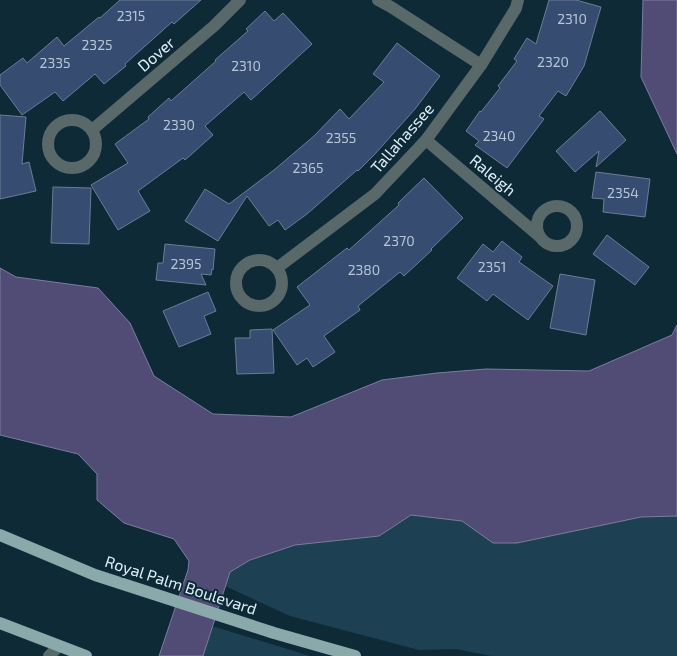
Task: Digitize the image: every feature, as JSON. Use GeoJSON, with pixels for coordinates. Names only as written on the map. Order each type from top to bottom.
{"type":"FeatureCollection","features":[{"type":"Feature","properties":{"kind":"main road","name":"Royal Palm Boulevard"},"geometry":{"type":"LineString","coordinates":[[0,535],[95,575],[274,633],[355,656]]}},
{"type":"Feature","properties":{"kind":"main road"},"geometry":{"type":"LineString","coordinates":[[0,623],[86,656]]}},
{"type":"Feature","properties":{"kind":"street","name":"Dover"},"geometry":{"type":"LineString","coordinates":[[92,130],[214,26],[240,0]]}},
{"type":"Feature","properties":{"kind":"street"},"geometry":{"type":"LineString","coordinates":[[378,0],[481,65]]}},
{"type":"Feature","properties":{"kind":"street","name":"Tallahassee"},"geometry":{"type":"LineString","coordinates":[[277,268],[375,194],[426,140],[481,65],[516,8],[518,0]]}},
{"type":"Feature","properties":{"kind":"street","name":"Raleigh"},"geometry":{"type":"LineString","coordinates":[[426,140],[539,236]]}},
{"type":"Feature","properties":{"kind":"street"},"geometry":{"type":"LineString","coordinates":[[48,656],[59,646]]}},
{"type":"Feature","properties":{"kind":"shaded area"},"geometry":{"type":"Polygon","coordinates":[[[643,0],[677,0],[677,154],[641,77],[643,0]]]}},
{"type":"Feature","properties":{"kind":"shaded area"},"geometry":{"type":"Polygon","coordinates":[[[0,268],[16,277],[98,288],[130,323],[154,376],[213,414],[291,417],[382,380],[437,373],[486,369],[589,371],[672,335],[677,325],[677,516],[641,517],[517,543],[493,543],[462,521],[411,515],[379,536],[295,545],[250,560],[230,572],[203,656],[159,656],[188,570],[189,561],[174,539],[124,523],[97,500],[97,474],[78,454],[0,435],[0,268]]]}},
{"type":"Feature","properties":{"kind":"shaded area"},"geometry":{"type":"Polygon","coordinates":[[[411,515],[462,521],[494,543],[517,543],[641,517],[677,516],[677,656],[491,656],[456,649],[419,650],[290,616],[225,586],[230,572],[250,560],[295,545],[379,536],[411,515]]]}},
{"type":"Feature","properties":{"kind":"shaded area"},"geometry":{"type":"Polygon","coordinates":[[[212,626],[310,656],[203,656],[212,626]]]}},
{"type":"Feature","properties":{"kind":"building"},"geometry":{"type":"Polygon","coordinates":[[[120,0],[201,0],[174,24],[172,22],[125,64],[126,66],[104,84],[95,74],[63,101],[55,92],[22,115],[0,85],[0,75],[23,58],[27,63],[57,37],[64,46],[120,0]]]}},
{"type":"Feature","properties":{"kind":"building"},"geometry":{"type":"Polygon","coordinates":[[[549,0],[576,0],[601,7],[584,66],[566,96],[558,91],[539,116],[544,119],[507,168],[475,145],[479,141],[466,131],[500,88],[498,86],[517,61],[514,59],[527,38],[536,44],[549,0]]]}},
{"type":"Feature","properties":{"kind":"building"},"geometry":{"type":"Polygon","coordinates":[[[265,11],[274,21],[283,13],[312,44],[251,100],[244,92],[205,126],[213,135],[185,160],[183,158],[138,191],[150,211],[118,230],[91,185],[128,163],[115,144],[149,119],[148,117],[169,98],[171,101],[248,31],[246,29],[265,11]]]}},
{"type":"Feature","properties":{"kind":"building"},"geometry":{"type":"Polygon","coordinates":[[[397,43],[440,76],[415,109],[375,154],[307,214],[285,230],[278,220],[269,226],[247,196],[218,241],[185,221],[205,189],[229,204],[274,170],[314,136],[340,109],[349,119],[384,82],[373,74],[397,43]]]}},
{"type":"Feature","properties":{"kind":"building"},"geometry":{"type":"Polygon","coordinates":[[[600,111],[626,140],[596,167],[599,151],[575,172],[556,151],[600,111]]]}},
{"type":"Feature","properties":{"kind":"building"},"geometry":{"type":"Polygon","coordinates":[[[0,115],[26,117],[22,164],[29,162],[36,191],[0,199],[0,115]]]}},
{"type":"Feature","properties":{"kind":"building"},"geometry":{"type":"Polygon","coordinates":[[[596,172],[650,179],[645,217],[603,212],[604,199],[592,198],[596,172]]]}},
{"type":"Feature","properties":{"kind":"building"},"geometry":{"type":"Polygon","coordinates":[[[424,178],[463,218],[404,276],[400,272],[358,306],[360,310],[324,336],[335,352],[313,367],[307,358],[297,365],[273,330],[310,305],[297,287],[347,248],[349,250],[399,205],[398,203],[424,178]]]}},
{"type":"Feature","properties":{"kind":"building"},"geometry":{"type":"Polygon","coordinates":[[[53,187],[91,188],[89,244],[51,243],[53,187]]]}},
{"type":"Feature","properties":{"kind":"building"},"geometry":{"type":"Polygon","coordinates":[[[607,235],[649,267],[635,285],[593,254],[607,235]]]}},
{"type":"Feature","properties":{"kind":"building"},"geometry":{"type":"Polygon","coordinates":[[[502,241],[522,257],[519,262],[553,286],[528,320],[493,294],[487,301],[457,278],[483,244],[493,252],[502,241]]]}},
{"type":"Feature","properties":{"kind":"building"},"geometry":{"type":"Polygon","coordinates":[[[165,244],[215,249],[211,275],[201,274],[206,285],[156,280],[158,263],[163,263],[165,244]]]}},
{"type":"Feature","properties":{"kind":"building"},"geometry":{"type":"Polygon","coordinates":[[[560,274],[595,280],[586,335],[550,328],[560,274]]]}},
{"type":"Feature","properties":{"kind":"building"},"geometry":{"type":"Polygon","coordinates":[[[208,292],[216,311],[204,316],[211,334],[179,347],[163,311],[208,292]]]}},
{"type":"Feature","properties":{"kind":"building"},"geometry":{"type":"Polygon","coordinates":[[[272,329],[274,373],[237,374],[235,338],[250,338],[250,330],[272,329]]]}}]}
